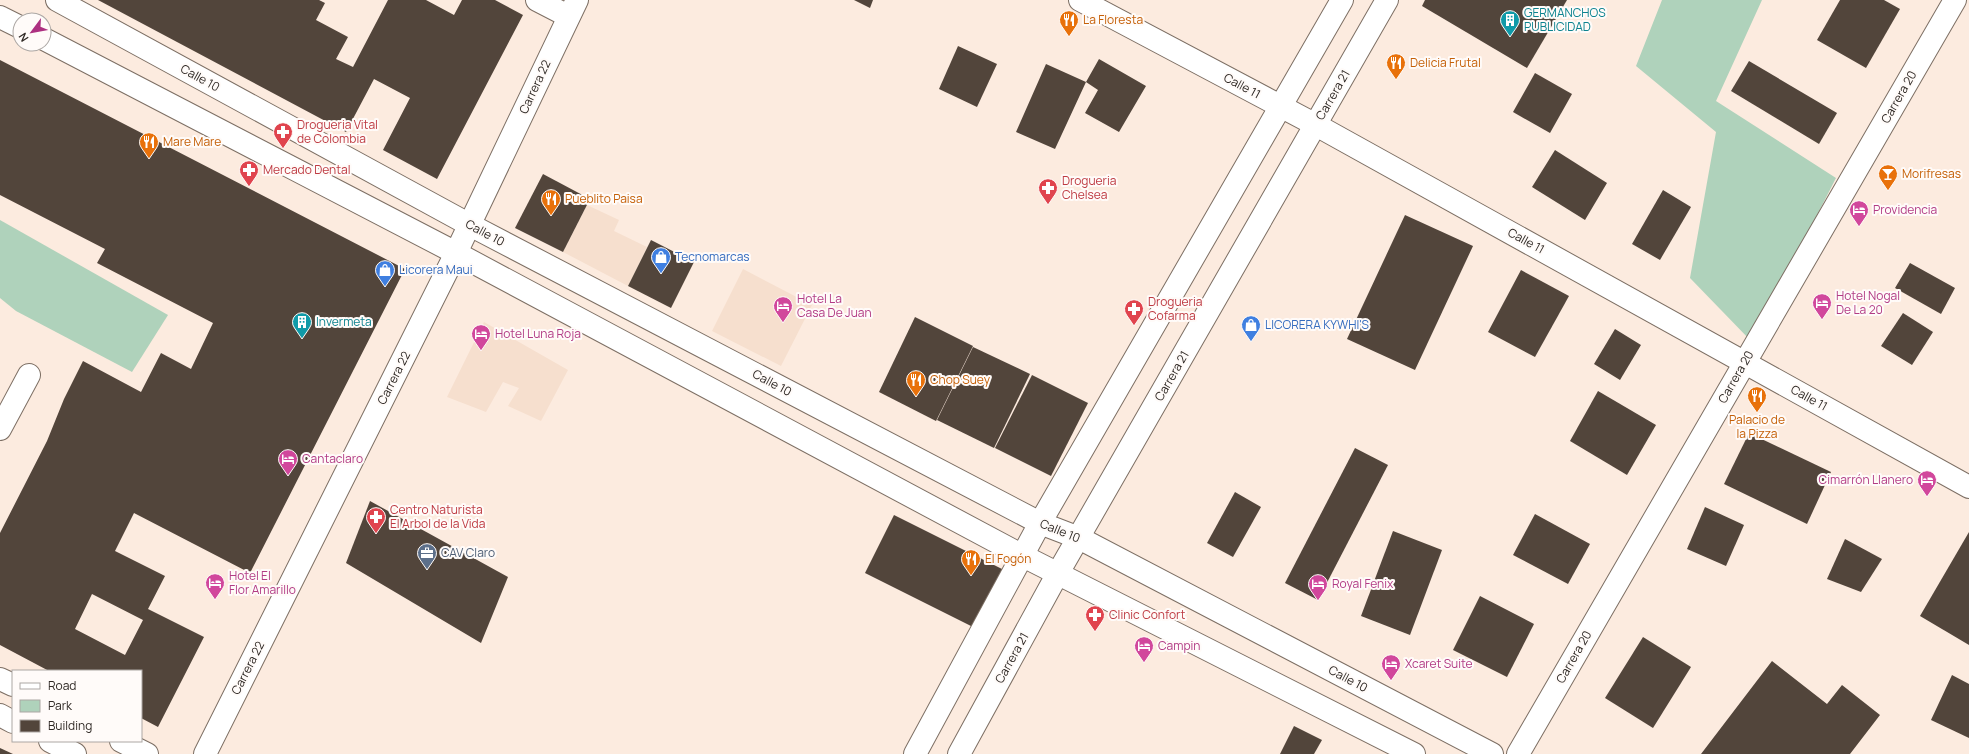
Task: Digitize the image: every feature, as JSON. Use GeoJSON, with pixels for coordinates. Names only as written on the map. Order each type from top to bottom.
{"type":"FeatureCollection","features":[{"type":"Feature","properties":{"kind":"main road","name":"Calle 10"},"geometry":{"type":"LineString","coordinates":[[57,0],[470,225],[1040,523],[1079,538],[1492,754]]}},
{"type":"Feature","properties":{"kind":"main road"},"geometry":{"type":"LineString","coordinates":[[537,0],[573,8]]}},
{"type":"Feature","properties":{"kind":"main road","name":"Calle 11"},"geometry":{"type":"LineString","coordinates":[[1080,0],[1316,125],[1969,487]]}},
{"type":"Feature","properties":{"kind":"main road"},"geometry":{"type":"LineString","coordinates":[[915,754],[1040,523],[1342,0]]}},
{"type":"Feature","properties":{"kind":"main road","name":"Carrera 21"},"geometry":{"type":"LineString","coordinates":[[959,754],[1058,573],[1387,0]]}},
{"type":"Feature","properties":{"kind":"main road","name":"Carrera 20"},"geometry":{"type":"LineString","coordinates":[[1518,754],[1744,361],[1955,0]]}},
{"type":"Feature","properties":{"kind":"main road","name":"Carrera 22"},"geometry":{"type":"LineString","coordinates":[[205,754],[456,254],[573,8]]}},
{"type":"Feature","properties":{"kind":"main road"},"geometry":{"type":"LineString","coordinates":[[0,17],[12,23]]}},
{"type":"Feature","properties":{"kind":"main road"},"geometry":{"type":"LineString","coordinates":[[52,44],[456,254],[1023,556],[1414,754]]}},
{"type":"Feature","properties":{"kind":"main road"},"geometry":{"type":"LineString","coordinates":[[0,429],[29,375]]}},
{"type":"Feature","properties":{"kind":"main road"},"geometry":{"type":"LineString","coordinates":[[0,679],[12,685]]}},
{"type":"Feature","properties":{"kind":"main road"},"geometry":{"type":"LineString","coordinates":[[0,715],[12,721]]}},
{"type":"Feature","properties":{"kind":"main road"},"geometry":{"type":"LineString","coordinates":[[52,742],[75,754]]}},
{"type":"Feature","properties":{"kind":"main road"},"geometry":{"type":"LineString","coordinates":[[123,742],[147,754]]}},
{"type":"Feature","properties":{"kind":"shaded area"},"geometry":{"type":"Polygon","coordinates":[[[587,205],[619,220],[614,231],[647,247],[628,286],[563,252],[587,205]]]}},
{"type":"Feature","properties":{"kind":"shaded area"},"geometry":{"type":"Polygon","coordinates":[[[743,269],[812,305],[781,366],[712,331],[743,269]]]}},
{"type":"Feature","properties":{"kind":"shaded area"},"geometry":{"type":"Polygon","coordinates":[[[484,322],[568,370],[541,421],[508,406],[519,388],[503,382],[486,412],[447,397],[484,322]]]}},
{"type":"Feature","properties":{"kind":"green space"},"geometry":{"type":"Polygon","coordinates":[[[1662,0],[1762,0],[1716,101],[1836,178],[1752,342],[1690,278],[1716,132],[1636,66],[1662,0]]]}},
{"type":"Feature","properties":{"kind":"green space"},"geometry":{"type":"Polygon","coordinates":[[[0,220],[168,315],[132,372],[16,311],[0,298],[0,220]]]}},
{"type":"Feature","properties":{"kind":"building"},"geometry":{"type":"Polygon","coordinates":[[[98,0],[319,0],[325,3],[316,20],[348,37],[336,59],[353,67],[388,0],[426,0],[454,15],[462,0],[495,0],[523,15],[437,179],[383,150],[410,98],[374,79],[346,132],[98,0]]]}},
{"type":"Feature","properties":{"kind":"building"},"geometry":{"type":"Polygon","coordinates":[[[854,0],[873,0],[870,8],[854,0]]]}},
{"type":"Feature","properties":{"kind":"building","name":"GERMANCHOS PUBLICIDAD"},"geometry":{"type":"Polygon","coordinates":[[[1425,0],[1567,0],[1527,68],[1422,6],[1425,0]]]}},
{"type":"Feature","properties":{"kind":"building"},"geometry":{"type":"Polygon","coordinates":[[[1840,0],[1884,0],[1900,9],[1866,68],[1817,40],[1840,0]]]}},
{"type":"Feature","properties":{"kind":"building"},"geometry":{"type":"Polygon","coordinates":[[[958,46],[997,64],[977,107],[939,89],[958,46]]]}},
{"type":"Feature","properties":{"kind":"building"},"geometry":{"type":"Polygon","coordinates":[[[1099,59],[1146,86],[1119,132],[1085,113],[1098,90],[1086,82],[1099,59]]]}},
{"type":"Feature","properties":{"kind":"building"},"geometry":{"type":"Polygon","coordinates":[[[0,60],[405,269],[250,573],[134,513],[115,551],[165,576],[148,609],[204,637],[158,727],[142,719],[142,670],[47,670],[0,645],[0,533],[47,441],[64,399],[83,361],[141,392],[161,353],[191,369],[213,323],[97,263],[105,249],[0,195],[0,60]],[[92,594],[75,629],[125,655],[143,620],[92,594]]]}},
{"type":"Feature","properties":{"kind":"building"},"geometry":{"type":"Polygon","coordinates":[[[1749,61],[1837,113],[1819,144],[1731,91],[1749,61]]]}},
{"type":"Feature","properties":{"kind":"building"},"geometry":{"type":"Polygon","coordinates":[[[1046,64],[1086,82],[1055,149],[1016,132],[1046,64]]]}},
{"type":"Feature","properties":{"kind":"building"},"geometry":{"type":"Polygon","coordinates":[[[1535,73],[1572,94],[1550,133],[1513,112],[1535,73]]]}},
{"type":"Feature","properties":{"kind":"building"},"geometry":{"type":"Polygon","coordinates":[[[1555,150],[1607,183],[1585,220],[1532,187],[1555,150]]]}},
{"type":"Feature","properties":{"kind":"building","name":"Pueblito Paisa"},"geometry":{"type":"Polygon","coordinates":[[[543,174],[590,199],[563,252],[515,228],[543,174]]]}},
{"type":"Feature","properties":{"kind":"building"},"geometry":{"type":"Polygon","coordinates":[[[1663,190],[1691,207],[1660,260],[1632,244],[1663,190]]]}},
{"type":"Feature","properties":{"kind":"building"},"geometry":{"type":"Polygon","coordinates":[[[1405,215],[1473,246],[1415,370],[1347,339],[1405,215]]]}},
{"type":"Feature","properties":{"kind":"building","name":"Tecnomarcas"},"geometry":{"type":"Polygon","coordinates":[[[651,240],[694,262],[671,308],[628,286],[651,240]]]}},
{"type":"Feature","properties":{"kind":"building"},"geometry":{"type":"Polygon","coordinates":[[[1910,263],[1955,288],[1941,314],[1895,288],[1910,263]]]}},
{"type":"Feature","properties":{"kind":"building"},"geometry":{"type":"Polygon","coordinates":[[[1521,270],[1569,296],[1535,357],[1488,332],[1521,270]]]}},
{"type":"Feature","properties":{"kind":"building"},"geometry":{"type":"Polygon","coordinates":[[[1903,313],[1933,332],[1912,365],[1881,346],[1903,313]]]}},
{"type":"Feature","properties":{"kind":"building"},"geometry":{"type":"Polygon","coordinates":[[[915,317],[973,346],[936,421],[879,392],[915,317]]]}},
{"type":"Feature","properties":{"kind":"building"},"geometry":{"type":"Polygon","coordinates":[[[1615,329],[1641,345],[1620,380],[1594,364],[1615,329]]]}},
{"type":"Feature","properties":{"kind":"building"},"geometry":{"type":"Polygon","coordinates":[[[973,347],[1030,374],[994,448],[937,420],[973,347]]]}},
{"type":"Feature","properties":{"kind":"building"},"geometry":{"type":"Polygon","coordinates":[[[1032,375],[1088,403],[1051,476],[995,448],[1032,375]]]}},
{"type":"Feature","properties":{"kind":"building"},"geometry":{"type":"Polygon","coordinates":[[[1598,391],[1656,425],[1627,475],[1570,441],[1598,391]]]}},
{"type":"Feature","properties":{"kind":"building"},"geometry":{"type":"Polygon","coordinates":[[[1749,433],[1831,472],[1807,524],[1724,484],[1749,433]]]}},
{"type":"Feature","properties":{"kind":"building"},"geometry":{"type":"Polygon","coordinates":[[[1355,448],[1388,465],[1318,600],[1285,583],[1355,448]]]}},
{"type":"Feature","properties":{"kind":"building"},"geometry":{"type":"Polygon","coordinates":[[[1235,492],[1261,507],[1233,557],[1207,543],[1235,492]]]}},
{"type":"Feature","properties":{"kind":"building","name":"CAV Claro"},"geometry":{"type":"Polygon","coordinates":[[[370,501],[508,577],[481,643],[346,563],[370,501]]]}},
{"type":"Feature","properties":{"kind":"building"},"geometry":{"type":"Polygon","coordinates":[[[1705,507],[1744,525],[1726,566],[1687,549],[1705,507]]]}},
{"type":"Feature","properties":{"kind":"building"},"geometry":{"type":"Polygon","coordinates":[[[1535,514],[1590,544],[1568,584],[1513,555],[1535,514]]]}},
{"type":"Feature","properties":{"kind":"building"},"geometry":{"type":"Polygon","coordinates":[[[894,515],[1004,570],[975,628],[865,573],[894,515]]]}},
{"type":"Feature","properties":{"kind":"building"},"geometry":{"type":"Polygon","coordinates":[[[1393,531],[1442,550],[1410,635],[1361,616],[1393,531]]]}},
{"type":"Feature","properties":{"kind":"building"},"geometry":{"type":"Polygon","coordinates":[[[1969,532],[1969,645],[1920,616],[1969,532]]]}},
{"type":"Feature","properties":{"kind":"building"},"geometry":{"type":"Polygon","coordinates":[[[1845,539],[1882,559],[1861,592],[1827,579],[1845,539]]]}},
{"type":"Feature","properties":{"kind":"building"},"geometry":{"type":"Polygon","coordinates":[[[1480,596],[1534,624],[1507,677],[1453,650],[1480,596]]]}},
{"type":"Feature","properties":{"kind":"building"},"geometry":{"type":"Polygon","coordinates":[[[1643,637],[1691,667],[1653,728],[1605,698],[1643,637]]]}},
{"type":"Feature","properties":{"kind":"building"},"geometry":{"type":"Polygon","coordinates":[[[1772,661],[1827,704],[1842,685],[1880,715],[1850,754],[1701,754],[1772,661]]]}},
{"type":"Feature","properties":{"kind":"building"},"geometry":{"type":"Polygon","coordinates":[[[1952,675],[1969,684],[1969,738],[1931,720],[1952,675]]]}},
{"type":"Feature","properties":{"kind":"building"},"geometry":{"type":"Polygon","coordinates":[[[1294,726],[1322,740],[1314,754],[1280,754],[1294,726]]]}},
{"type":"Feature","properties":{"kind":"building"},"geometry":{"type":"Polygon","coordinates":[[[0,748],[13,754],[0,754],[0,748]]]}},
{"type":"Feature","properties":{"kind":"place","name":"La Floresta"},"geometry":{"type":"Point","coordinates":[1069,37]}},
{"type":"Feature","properties":{"kind":"place","name":"GERMANCHOS PUBLICIDAD"},"geometry":{"type":"Point","coordinates":[1510,37]}},
{"type":"Feature","properties":{"kind":"place","name":"Delicia Frutal"},"geometry":{"type":"Point","coordinates":[1396,80]}},
{"type":"Feature","properties":{"kind":"place","name":"Drogueria Vital de Colombia"},"geometry":{"type":"Point","coordinates":[283,149]}},
{"type":"Feature","properties":{"kind":"place","name":"Mare Mare"},"geometry":{"type":"Point","coordinates":[149,159]}},
{"type":"Feature","properties":{"kind":"place","name":"Mercado Dental"},"geometry":{"type":"Point","coordinates":[249,187]}},
{"type":"Feature","properties":{"kind":"place","name":"Morifresas"},"geometry":{"type":"Point","coordinates":[1888,191]}},
{"type":"Feature","properties":{"kind":"place","name":"Drogueria Chelsea"},"geometry":{"type":"Point","coordinates":[1048,205]}},
{"type":"Feature","properties":{"kind":"place","name":"Pueblito Paisa"},"geometry":{"type":"Point","coordinates":[551,216]}},
{"type":"Feature","properties":{"kind":"place","name":"Providencia"},"geometry":{"type":"Point","coordinates":[1859,227]}},
{"type":"Feature","properties":{"kind":"place","name":"Tecnomarcas"},"geometry":{"type":"Point","coordinates":[661,274]}},
{"type":"Feature","properties":{"kind":"place","name":"Licorera Maui"},"geometry":{"type":"Point","coordinates":[385,287]}},
{"type":"Feature","properties":{"kind":"place","name":"Hotel Nogal De La 20"},"geometry":{"type":"Point","coordinates":[1822,320]}},
{"type":"Feature","properties":{"kind":"place","name":"Hotel La Casa De Juan"},"geometry":{"type":"Point","coordinates":[783,323]}},
{"type":"Feature","properties":{"kind":"place","name":"Drogueria Cofarma"},"geometry":{"type":"Point","coordinates":[1134,326]}},
{"type":"Feature","properties":{"kind":"place","name":"Invermeta"},"geometry":{"type":"Point","coordinates":[302,339]}},
{"type":"Feature","properties":{"kind":"place","name":"LICORERA KYWHI'S"},"geometry":{"type":"Point","coordinates":[1251,342]}},
{"type":"Feature","properties":{"kind":"place","name":"Hotel Luna Roja"},"geometry":{"type":"Point","coordinates":[481,351]}},
{"type":"Feature","properties":{"kind":"place","name":"Chop Suey"},"geometry":{"type":"Point","coordinates":[916,397]}},
{"type":"Feature","properties":{"kind":"place","name":"Palacio de la Pizza"},"geometry":{"type":"Point","coordinates":[1757,413]}},
{"type":"Feature","properties":{"kind":"place","name":"Cantaclaro"},"geometry":{"type":"Point","coordinates":[288,476]}},
{"type":"Feature","properties":{"kind":"place","name":"Cimarrón Llanero"},"geometry":{"type":"Point","coordinates":[1927,497]}},
{"type":"Feature","properties":{"kind":"place","name":"Centro Naturista El Arbol de la Vida"},"geometry":{"type":"Point","coordinates":[376,534]}},
{"type":"Feature","properties":{"kind":"place","name":"CAV Claro"},"geometry":{"type":"Point","coordinates":[427,570]}},
{"type":"Feature","properties":{"kind":"place","name":"El Fogón"},"geometry":{"type":"Point","coordinates":[971,576]}},
{"type":"Feature","properties":{"kind":"place","name":"Hotel El Flor Amarillo"},"geometry":{"type":"Point","coordinates":[215,600]}},
{"type":"Feature","properties":{"kind":"place","name":"Royal Fenix"},"geometry":{"type":"Point","coordinates":[1318,601]}},
{"type":"Feature","properties":{"kind":"place","name":"Clinic Confort"},"geometry":{"type":"Point","coordinates":[1095,632]}},
{"type":"Feature","properties":{"kind":"place","name":"Campin"},"geometry":{"type":"Point","coordinates":[1144,663]}},
{"type":"Feature","properties":{"kind":"place","name":"Xcaret Suite"},"geometry":{"type":"Point","coordinates":[1391,681]}}]}
